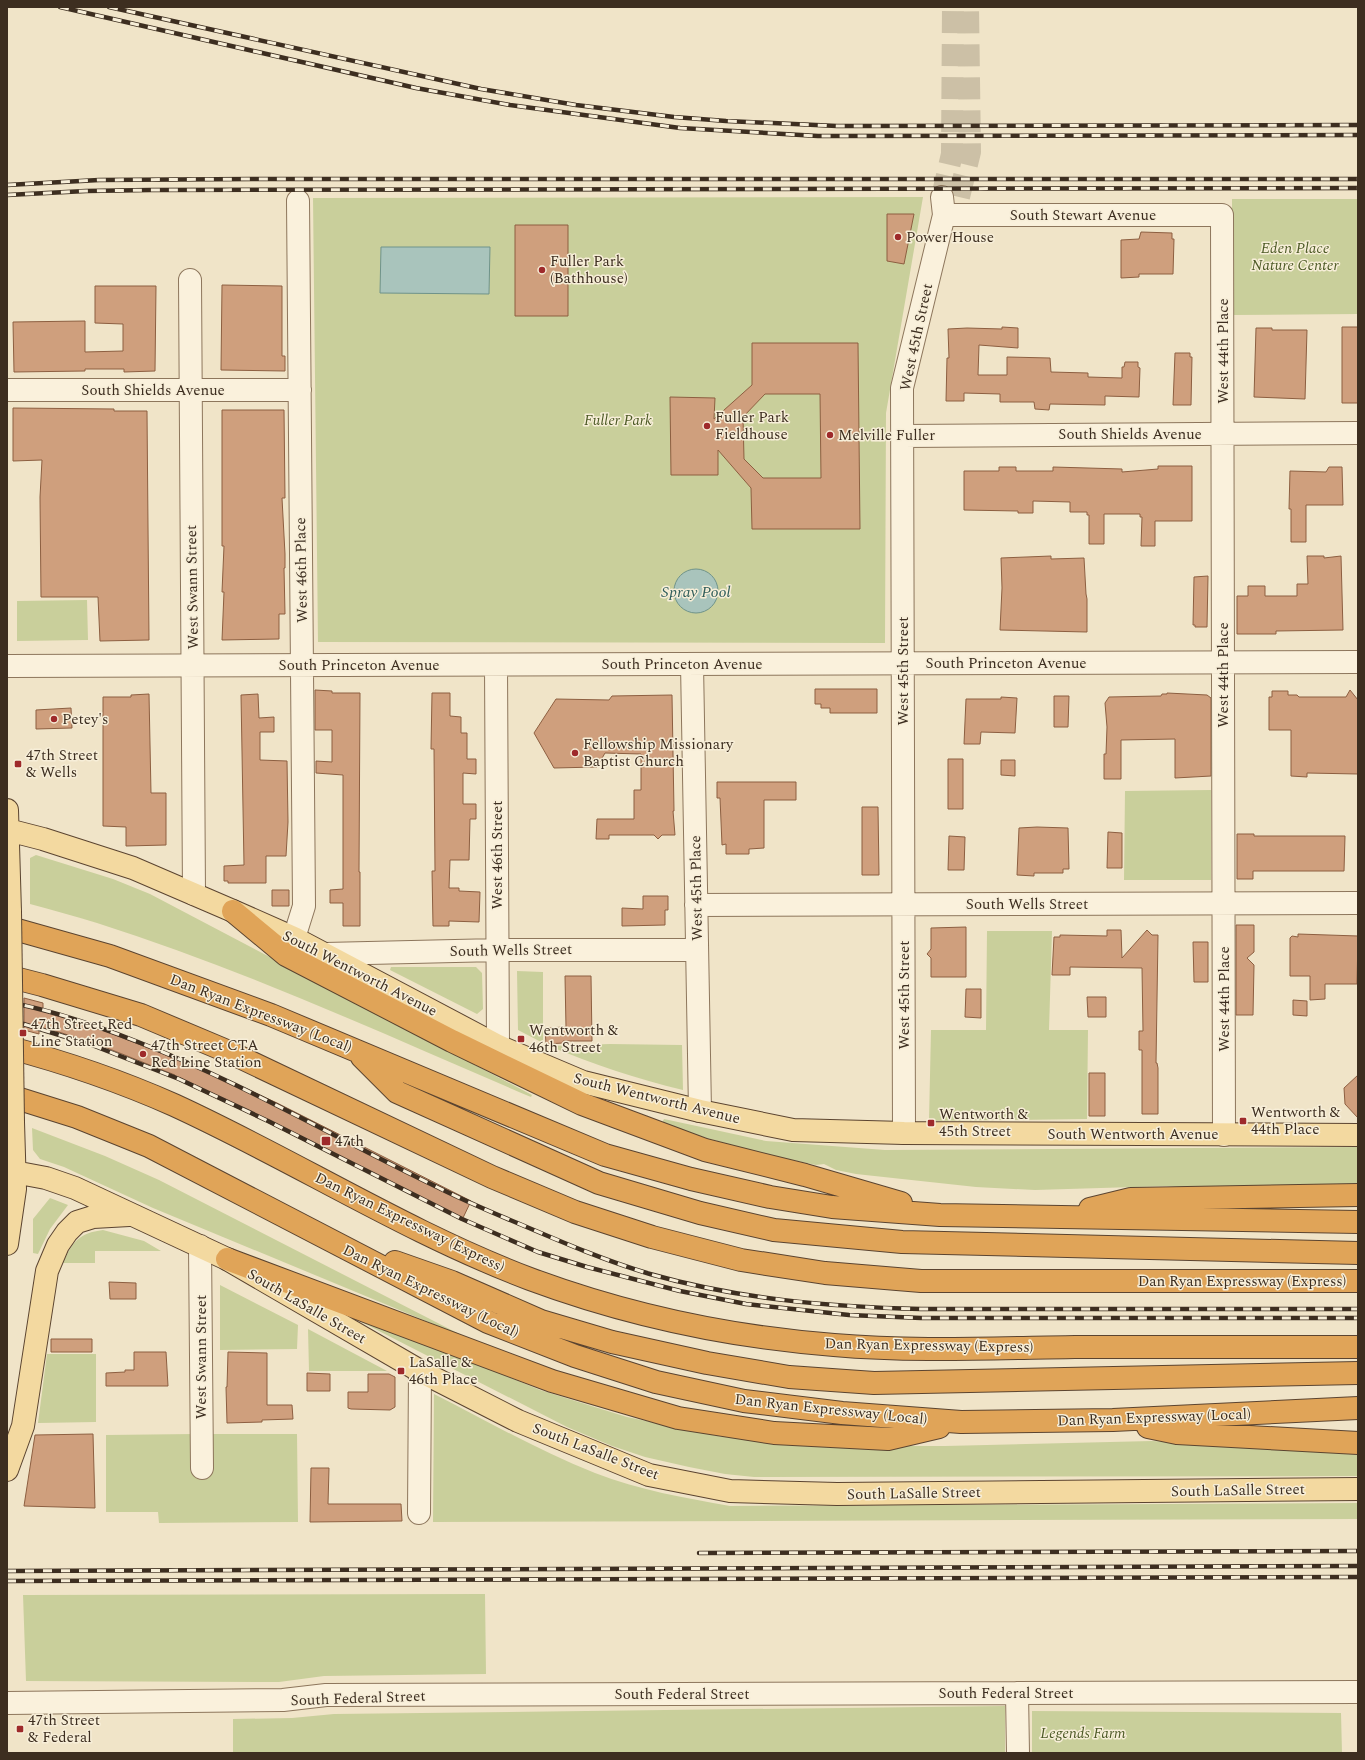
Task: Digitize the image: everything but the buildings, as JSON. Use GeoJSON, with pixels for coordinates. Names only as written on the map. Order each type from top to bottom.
{"type":"FeatureCollection","features":[{"type":"Feature","properties":{"kind":"highway"},"geometry":{"type":"LineString","coordinates":[[233,911],[286,955],[452,1041],[582,1104],[705,1150],[805,1175],[940,1215]]}},
{"type":"Feature","properties":{"kind":"highway","name":"Dan Ryan Expressway (Local)"},"geometry":{"type":"LineString","coordinates":[[7,928],[118,959],[271,1015],[605,1155],[684,1177],[770,1197],[832,1207],[940,1215],[1358,1222]]}},
{"type":"Feature","properties":{"kind":"highway","name":"Dan Ryan Expressway (Express)"},"geometry":{"type":"LineString","coordinates":[[7,976],[141,1015],[229,1052],[492,1177],[575,1212],[652,1237],[742,1260],[825,1273],[921,1281],[1358,1281]]}},
{"type":"Feature","properties":{"kind":"highway","name":"Dan Ryan Expressway (Express)"},"geometry":{"type":"LineString","coordinates":[[7,1047],[43,1056],[102,1076],[173,1105],[251,1143],[404,1223],[460,1250],[530,1279],[600,1303],[677,1322],[768,1338],[835,1345],[924,1349],[1358,1346]]}},
{"type":"Feature","properties":{"kind":"highway"},"geometry":{"type":"LineString","coordinates":[[354,1049],[397,1092],[599,1183],[700,1213],[774,1230],[902,1242],[1358,1253]]}},
{"type":"Feature","properties":{"kind":"highway","name":"Dan Ryan Expressway (Local)"},"geometry":{"type":"LineString","coordinates":[[7,1096],[77,1117],[149,1146],[488,1322],[575,1356],[656,1382],[744,1401],[842,1413],[961,1422],[1113,1420],[1358,1408]]}},
{"type":"Feature","properties":{"kind":"highway"},"geometry":{"type":"LineString","coordinates":[[1055,1217],[1131,1199],[1358,1195]]}},
{"type":"Feature","properties":{"kind":"highway"},"geometry":{"type":"LineString","coordinates":[[319,1235],[452,1282],[541,1321],[612,1342],[707,1363],[789,1377],[874,1383],[1358,1373]]}},
{"type":"Feature","properties":{"kind":"highway"},"geometry":{"type":"LineString","coordinates":[[226,1259],[552,1381],[678,1418],[774,1434],[888,1439],[961,1422]]}},
{"type":"Feature","properties":{"kind":"highway"},"geometry":{"type":"LineString","coordinates":[[1113,1420],[1177,1432],[1358,1443]]}},
{"type":"Feature","properties":{"kind":"main road","name":"South Wentworth Avenue"},"geometry":{"type":"LineString","coordinates":[[7,823],[43,839],[133,868],[294,938],[498,1046],[583,1082],[700,1111],[793,1130],[904,1133],[1358,1135]]}},
{"type":"Feature","properties":{"kind":"main road"},"geometry":{"type":"LineString","coordinates":[[7,823],[13,1122],[10,1171],[15,1188],[7,1244]]}},
{"type":"Feature","properties":{"kind":"main road","name":"South LaSalle Street"},"geometry":{"type":"LineString","coordinates":[[10,1171],[46,1178],[75,1188],[200,1246],[226,1259],[305,1306],[420,1371],[518,1421],[649,1475],[730,1491],[837,1494],[1358,1489]]}},
{"type":"Feature","properties":{"kind":"main road"},"geometry":{"type":"LineString","coordinates":[[7,1470],[23,1426],[47,1271],[58,1244],[77,1222],[93,1217],[132,1215]]}},
{"type":"Feature","properties":{"kind":"street","name":"West 46th Place"},"geometry":{"type":"LineString","coordinates":[[294,938],[304,906],[298,201]]}},
{"type":"Feature","properties":{"kind":"street","name":"South Stewart Avenue"},"geometry":{"type":"LineString","coordinates":[[948,203],[1222,215]]}},
{"type":"Feature","properties":{"kind":"street","name":"West 45th Street"},"geometry":{"type":"LineString","coordinates":[[904,1133],[902,388],[948,203]]}},
{"type":"Feature","properties":{"kind":"street","name":"West 44th Place"},"geometry":{"type":"LineString","coordinates":[[1222,215],[1224,1135]]}},
{"type":"Feature","properties":{"kind":"street","name":"West Swann Street"},"geometry":{"type":"LineString","coordinates":[[190,280],[194,894]]}},
{"type":"Feature","properties":{"kind":"street","name":"South Shields Avenue"},"geometry":{"type":"LineString","coordinates":[[7,390],[300,390]]}},
{"type":"Feature","properties":{"kind":"street","name":"South Shields Avenue"},"geometry":{"type":"LineString","coordinates":[[903,436],[1358,434]]}},
{"type":"Feature","properties":{"kind":"street","name":"South Princeton Avenue"},"geometry":{"type":"LineString","coordinates":[[7,666],[1358,662]]}},
{"type":"Feature","properties":{"kind":"street","name":"West 45th Place"},"geometry":{"type":"LineString","coordinates":[[692,664],[700,1111]]}},
{"type":"Feature","properties":{"kind":"street","name":"West 46th Street"},"geometry":{"type":"LineString","coordinates":[[496,665],[498,1046]]}},
{"type":"Feature","properties":{"kind":"street","name":"South Wells Street"},"geometry":{"type":"LineString","coordinates":[[696,905],[1358,903]]}},
{"type":"Feature","properties":{"kind":"street","name":"South Wells Street"},"geometry":{"type":"LineString","coordinates":[[325,954],[498,950],[697,950]]}},
{"type":"Feature","properties":{"kind":"street","name":"West Swann Street"},"geometry":{"type":"LineString","coordinates":[[200,1246],[202,1468]]}},
{"type":"Feature","properties":{"kind":"street"},"geometry":{"type":"LineString","coordinates":[[419,1513],[420,1371]]}},
{"type":"Feature","properties":{"kind":"street","name":"South Federal Street"},"geometry":{"type":"LineString","coordinates":[[7,1703],[283,1700],[334,1695],[1358,1692]]}},
{"type":"Feature","properties":{"kind":"street"},"geometry":{"type":"LineString","coordinates":[[1018,1693],[1018,1753]]}},
{"type":"Feature","properties":{"kind":"green space","name":"Fuller Park"},"geometry":{"type":"Polygon","coordinates":[[[923,197],[886,413],[885,643],[318,642],[313,198],[923,197]]]}},
{"type":"Feature","properties":{"kind":"green space","name":"Eden Place Nature Center"},"geometry":{"type":"Polygon","coordinates":[[[1232,199],[1358,199],[1358,314],[1232,315],[1232,199]]]}},
{"type":"Feature","properties":{"kind":"green space"},"geometry":{"type":"Polygon","coordinates":[[[87,600],[88,640],[17,641],[17,601],[87,600]]]}},
{"type":"Feature","properties":{"kind":"green space"},"geometry":{"type":"Polygon","coordinates":[[[1211,790],[1211,880],[1124,880],[1125,791],[1211,790]]]}},
{"type":"Feature","properties":{"kind":"green space"},"geometry":{"type":"Polygon","coordinates":[[[36,855],[113,879],[150,894],[532,1095],[531,1097],[316,1005],[207,961],[97,923],[30,904],[30,858],[36,855]]]}},
{"type":"Feature","properties":{"kind":"green space"},"geometry":{"type":"Polygon","coordinates":[[[987,931],[1052,931],[1049,1030],[1088,1030],[1087,1119],[929,1121],[931,1030],[986,1030],[987,931]]]}},
{"type":"Feature","properties":{"kind":"green space"},"geometry":{"type":"Polygon","coordinates":[[[391,967],[476,967],[482,973],[483,1009],[477,1014],[390,970],[391,967]]]}},
{"type":"Feature","properties":{"kind":"green space"},"geometry":{"type":"Polygon","coordinates":[[[517,971],[543,972],[543,1043],[518,1030],[517,971]]]}},
{"type":"Feature","properties":{"kind":"green space"},"geometry":{"type":"Polygon","coordinates":[[[610,1044],[682,1045],[683,1090],[615,1071],[549,1046],[610,1044]]]}},
{"type":"Feature","properties":{"kind":"green space"},"geometry":{"type":"Polygon","coordinates":[[[664,1119],[766,1141],[885,1150],[1358,1147],[1358,1185],[1191,1188],[1167,1186],[1035,1190],[976,1187],[856,1174],[836,1170],[824,1164],[816,1165],[760,1153],[661,1125],[664,1119]]]}},
{"type":"Feature","properties":{"kind":"green space"},"geometry":{"type":"Polygon","coordinates":[[[32,1128],[105,1156],[159,1180],[467,1338],[153,1208],[64,1167],[40,1159],[33,1150],[32,1128]]]}},
{"type":"Feature","properties":{"kind":"green space"},"geometry":{"type":"Polygon","coordinates":[[[50,1198],[68,1205],[50,1229],[38,1254],[33,1253],[33,1219],[50,1198]]]}},
{"type":"Feature","properties":{"kind":"green space"},"geometry":{"type":"Polygon","coordinates":[[[103,1230],[144,1241],[161,1251],[95,1251],[95,1263],[63,1263],[73,1244],[77,1240],[88,1233],[103,1230]]]}},
{"type":"Feature","properties":{"kind":"green space"},"geometry":{"type":"Polygon","coordinates":[[[220,1285],[298,1325],[297,1349],[220,1350],[220,1285]]]}},
{"type":"Feature","properties":{"kind":"green space"},"geometry":{"type":"Polygon","coordinates":[[[338,1306],[540,1390],[627,1417],[718,1436],[799,1446],[945,1446],[1152,1441],[1358,1453],[1358,1476],[754,1477],[725,1474],[645,1457],[612,1446],[567,1427],[336,1309],[338,1306]]]}},
{"type":"Feature","properties":{"kind":"green space"},"geometry":{"type":"Polygon","coordinates":[[[308,1329],[387,1371],[309,1371],[308,1329]]]}},
{"type":"Feature","properties":{"kind":"green space"},"geometry":{"type":"Polygon","coordinates":[[[47,1354],[96,1354],[96,1422],[38,1423],[47,1354]]]}},
{"type":"Feature","properties":{"kind":"green space"},"geometry":{"type":"Polygon","coordinates":[[[434,1394],[533,1445],[595,1473],[645,1489],[730,1506],[1358,1503],[1358,1519],[433,1522],[434,1394]]]}},
{"type":"Feature","properties":{"kind":"green space"},"geometry":{"type":"Polygon","coordinates":[[[194,1434],[194,1476],[210,1477],[210,1434],[297,1434],[298,1522],[159,1523],[158,1512],[106,1512],[106,1435],[194,1434]]]}},
{"type":"Feature","properties":{"kind":"green space"},"geometry":{"type":"Polygon","coordinates":[[[485,1594],[486,1674],[324,1676],[279,1682],[26,1681],[23,1595],[485,1594]]]}},
{"type":"Feature","properties":{"kind":"green space"},"geometry":{"type":"Polygon","coordinates":[[[1005,1706],[1005,1753],[233,1753],[233,1719],[292,1718],[334,1714],[1005,1706]]]}},
{"type":"Feature","properties":{"kind":"green space","name":"Legends Farm"},"geometry":{"type":"Polygon","coordinates":[[[1032,1711],[1341,1713],[1342,1753],[1032,1753],[1032,1711]]]}},
{"type":"Feature","properties":{"kind":"water"},"geometry":{"type":"Polygon","coordinates":[[[381,247],[490,247],[489,294],[380,293],[381,247]]]}},
{"type":"Feature","properties":{"kind":"water","name":"Spray Pool"},"geometry":{"type":"Polygon","coordinates":[[[692,569],[700,569],[712,575],[718,587],[718,595],[712,607],[700,613],[692,613],[680,607],[674,595],[674,587],[680,575],[692,569]]]}},
{"type":"Feature","properties":{"kind":"tunnel"},"geometry":{"type":"LineString","coordinates":[[942,197],[952,154],[953,7]]}},
{"type":"Feature","properties":{"kind":"tunnel"},"geometry":{"type":"LineString","coordinates":[[959,197],[970,152],[968,7]]}},
{"type":"Feature","properties":{"kind":"railway"},"geometry":{"type":"LineString","coordinates":[[60,7],[416,88],[510,105],[680,128],[818,136],[1358,135]]}},
{"type":"Feature","properties":{"kind":"railway"},"geometry":{"type":"LineString","coordinates":[[109,7],[481,89],[576,105],[674,117],[837,126],[1358,125]]}},
{"type":"Feature","properties":{"kind":"railway"},"geometry":{"type":"LineString","coordinates":[[7,185],[99,180],[253,179],[1358,179]]}},
{"type":"Feature","properties":{"kind":"railway"},"geometry":{"type":"LineString","coordinates":[[7,195],[86,191],[150,190],[1358,188]]}},
{"type":"Feature","properties":{"kind":"railway"},"geometry":{"type":"LineString","coordinates":[[7,1002],[40,1009],[90,1024],[176,1058],[252,1093],[400,1169],[479,1207],[601,1258],[683,1283],[750,1296],[818,1304],[887,1308],[1358,1309]]}},
{"type":"Feature","properties":{"kind":"railway"},"geometry":{"type":"LineString","coordinates":[[7,1019],[92,1045],[179,1079],[268,1121],[462,1219],[538,1252],[587,1267],[680,1291],[746,1304],[849,1315],[921,1318],[1358,1318]]}},
{"type":"Feature","properties":{"kind":"railway"},"geometry":{"type":"LineString","coordinates":[[699,1553],[1358,1551]]}},
{"type":"Feature","properties":{"kind":"railway"},"geometry":{"type":"LineString","coordinates":[[7,1571],[1358,1566]]}},
{"type":"Feature","properties":{"kind":"railway"},"geometry":{"type":"LineString","coordinates":[[7,1581],[1358,1577]]}},
{"type":"Feature","properties":{"kind":"place","name":"Power House"},"geometry":{"type":"Point","coordinates":[898,237]}},
{"type":"Feature","properties":{"kind":"place","name":"Fuller Park (Bathhouse)"},"geometry":{"type":"Point","coordinates":[542,270]}},
{"type":"Feature","properties":{"kind":"place","name":"Fuller Park Fieldhouse"},"geometry":{"type":"Point","coordinates":[707,426]}},
{"type":"Feature","properties":{"kind":"place","name":"Melville Fuller"},"geometry":{"type":"Point","coordinates":[830,435]}},
{"type":"Feature","properties":{"kind":"place","name":"Petey's"},"geometry":{"type":"Point","coordinates":[54,719]}},
{"type":"Feature","properties":{"kind":"place","name":"Fellowship Missionary Baptist Church"},"geometry":{"type":"Point","coordinates":[575,753]}},
{"type":"Feature","properties":{"kind":"place","name":"47th Street & Wells"},"geometry":{"type":"Point","coordinates":[18,764]}},
{"type":"Feature","properties":{"kind":"place","name":"47th Street Red Line Station"},"geometry":{"type":"Point","coordinates":[23,1033]}},
{"type":"Feature","properties":{"kind":"place","name":"Wentworth & 46th Street"},"geometry":{"type":"Point","coordinates":[521,1039]}},
{"type":"Feature","properties":{"kind":"place","name":"47th Street CTA Red Line Station"},"geometry":{"type":"Point","coordinates":[143,1054]}},
{"type":"Feature","properties":{"kind":"place","name":"Wentworth & 44th Place"},"geometry":{"type":"Point","coordinates":[1243,1121]}},
{"type":"Feature","properties":{"kind":"place","name":"Wentworth & 45th Street"},"geometry":{"type":"Point","coordinates":[931,1123]}},
{"type":"Feature","properties":{"kind":"place","name":"47th"},"geometry":{"type":"Point","coordinates":[326,1141]}},
{"type":"Feature","properties":{"kind":"place","name":"LaSalle & 46th Place"},"geometry":{"type":"Point","coordinates":[401,1371]}},
{"type":"Feature","properties":{"kind":"place","name":"47th Street & Federal"},"geometry":{"type":"Point","coordinates":[20,1729]}}]}
